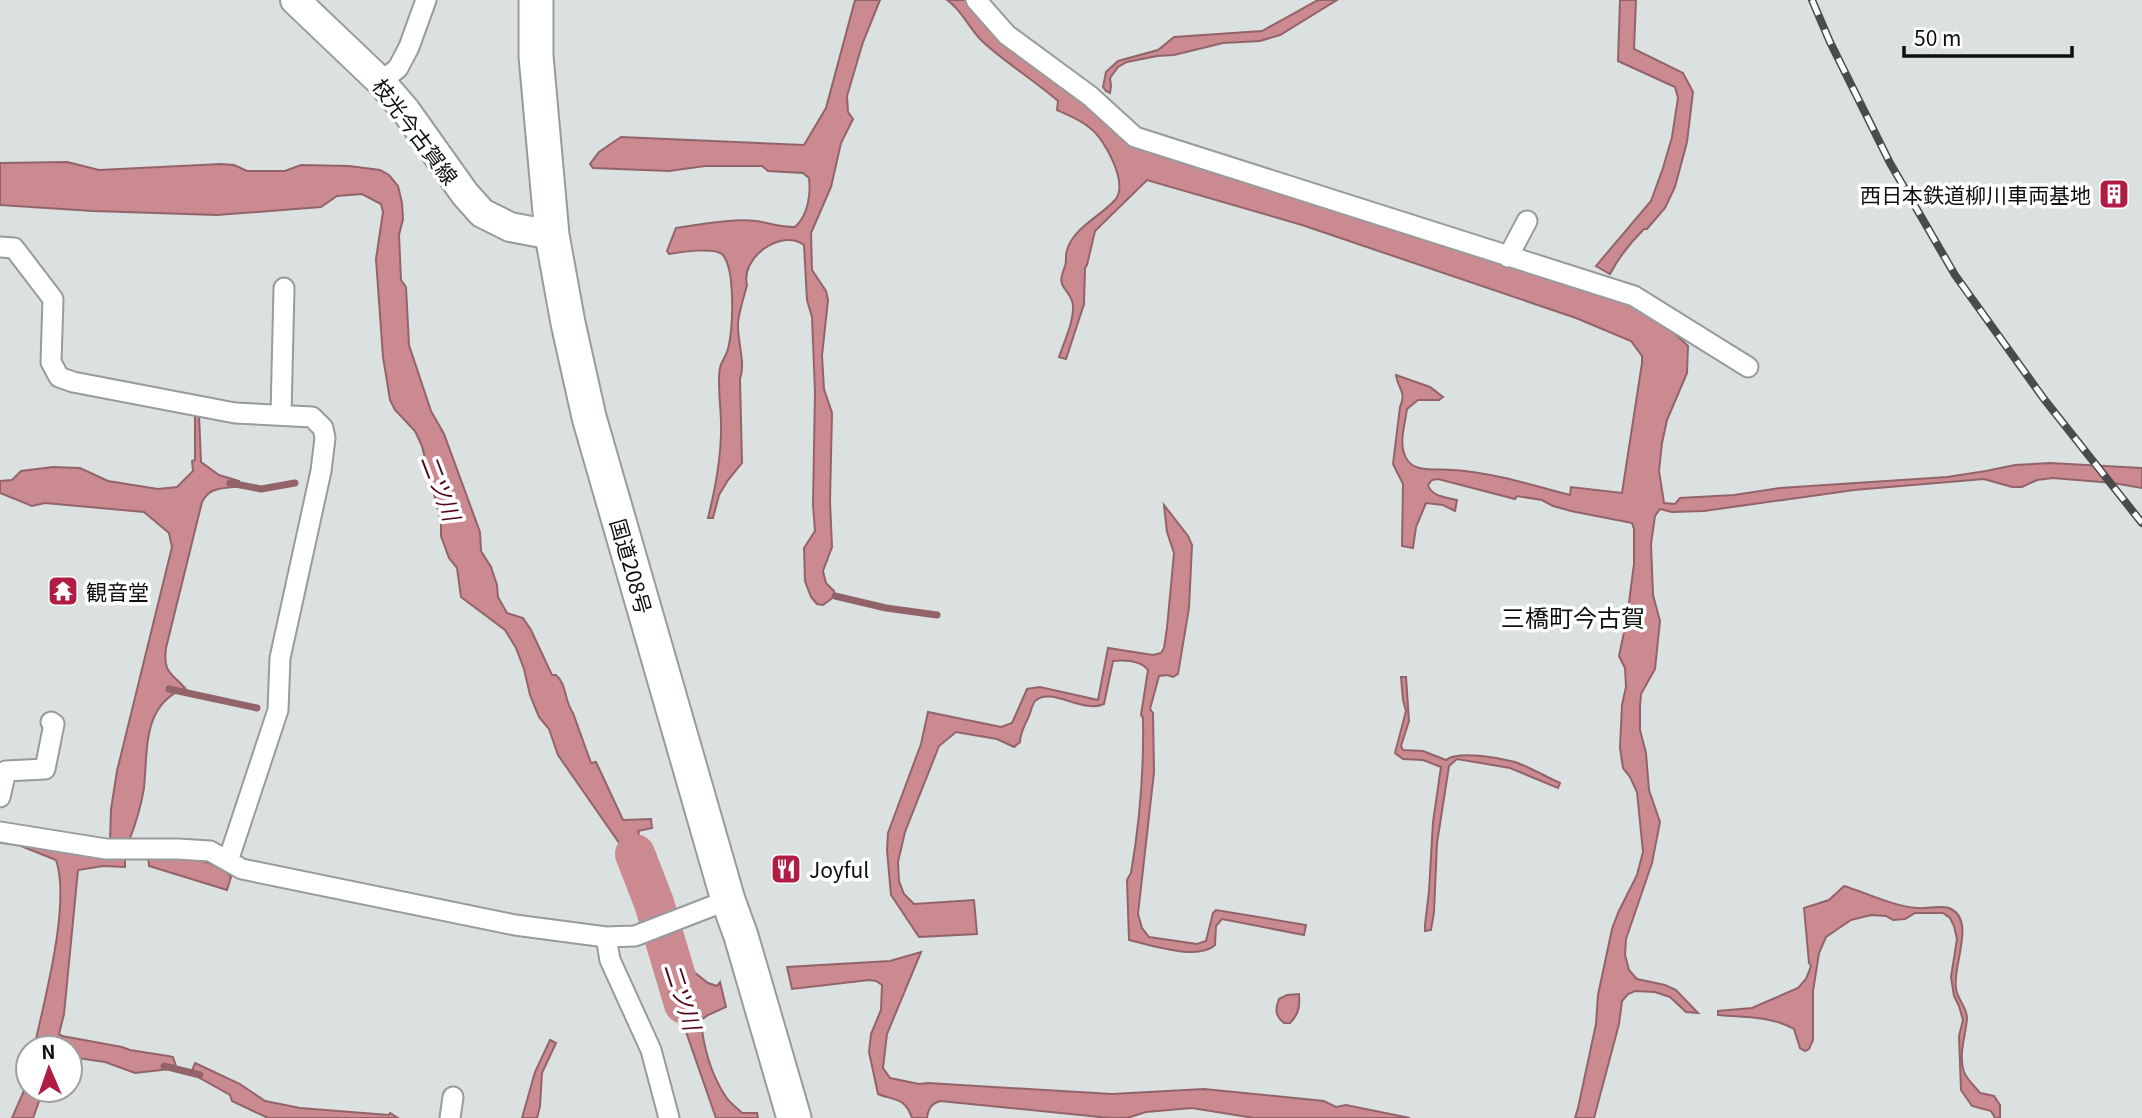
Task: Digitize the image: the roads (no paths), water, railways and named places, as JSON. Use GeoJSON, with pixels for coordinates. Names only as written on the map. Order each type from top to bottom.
{"type":"FeatureCollection","features":[{"type":"Feature","properties":{"kind":"highway","name":"国道208号"},"geometry":{"type":"LineString","coordinates":[[536,0],[536,55],[552,235],[589,417],[728,900],[794,1118]]}},
{"type":"Feature","properties":{"kind":"main road","name":"枝光今古賀線"},"geometry":{"type":"LineString","coordinates":[[295,0],[381,82],[464,194],[482,213],[510,227],[552,235]]}},
{"type":"Feature","properties":{"kind":"street"},"geometry":{"type":"LineString","coordinates":[[381,82],[398,68],[409,47],[426,0]]}},
{"type":"Feature","properties":{"kind":"street"},"geometry":{"type":"LineString","coordinates":[[976,0],[1007,35],[1090,96],[1135,137],[1634,296],[1748,367]]}},
{"type":"Feature","properties":{"kind":"street"},"geometry":{"type":"LineString","coordinates":[[1508,257],[1527,221]]}},
{"type":"Feature","properties":{"kind":"street"},"geometry":{"type":"LineString","coordinates":[[0,247],[14,248],[53,299],[51,362],[59,377],[235,413],[313,417],[323,428],[325,438],[321,471],[280,658],[278,710],[228,862]]}},
{"type":"Feature","properties":{"kind":"street"},"geometry":{"type":"LineString","coordinates":[[281,415],[284,288]]}},
{"type":"Feature","properties":{"kind":"street"},"geometry":{"type":"LineString","coordinates":[[0,797],[6,771],[45,769],[54,724],[51,722]]}},
{"type":"Feature","properties":{"kind":"street"},"geometry":{"type":"LineString","coordinates":[[0,832],[106,849],[210,851],[242,869],[484,919],[606,937],[635,936],[728,900]]}},
{"type":"Feature","properties":{"kind":"street"},"geometry":{"type":"LineString","coordinates":[[606,937],[610,960],[651,1050],[669,1118]]}},
{"type":"Feature","properties":{"kind":"street"},"geometry":{"type":"LineString","coordinates":[[450,1118],[453,1097]]}},
{"type":"Feature","properties":{"kind":"water"},"geometry":{"type":"Polygon","coordinates":[[[855,0],[880,0],[863,42],[847,96],[848,112],[853,119],[841,143],[831,187],[811,233],[812,270],[826,291],[828,300],[822,356],[824,389],[832,413],[832,547],[823,571],[826,583],[835,596],[823,605],[817,604],[811,597],[805,581],[804,548],[815,531],[815,392],[812,317],[807,300],[804,245],[784,240],[764,248],[750,265],[746,275],[747,285],[738,323],[742,366],[742,463],[719,495],[713,518],[708,518],[721,446],[719,373],[728,349],[731,328],[730,272],[722,254],[718,252],[669,254],[667,251],[676,228],[737,220],[795,227],[808,204],[809,178],[803,173],[768,171],[762,166],[705,166],[669,171],[593,168],[590,164],[599,152],[621,137],[804,145],[826,108],[855,0]]]}},
{"type":"Feature","properties":{"kind":"water"},"geometry":{"type":"Polygon","coordinates":[[[947,0],[967,0],[1103,116],[1630,304],[1667,326],[1688,346],[1687,373],[1667,420],[1662,443],[1659,471],[1664,503],[1675,504],[1680,498],[1734,495],[1780,488],[1947,477],[2015,465],[2050,463],[2142,468],[2142,488],[2053,478],[2037,480],[2022,487],[2012,487],[1984,479],[1854,490],[1704,511],[1672,512],[1660,509],[1655,516],[1651,544],[1653,595],[1660,621],[1655,669],[1641,694],[1640,730],[1646,753],[1649,790],[1660,822],[1652,863],[1626,939],[1625,955],[1629,970],[1637,979],[1676,990],[1698,1013],[1686,1012],[1670,997],[1655,992],[1635,991],[1628,994],[1622,1001],[1619,1024],[1594,1118],[1575,1118],[1596,1024],[1598,995],[1612,929],[1637,875],[1643,852],[1637,792],[1623,768],[1620,748],[1622,705],[1626,687],[1625,668],[1619,656],[1634,564],[1634,529],[1632,523],[1571,511],[1542,500],[1517,496],[1515,499],[1438,479],[1432,480],[1428,485],[1430,489],[1440,496],[1457,500],[1455,511],[1443,505],[1426,503],[1416,527],[1413,548],[1402,546],[1403,484],[1393,464],[1403,397],[1396,375],[1430,387],[1443,397],[1439,400],[1418,400],[1407,409],[1402,443],[1405,455],[1412,465],[1423,469],[1484,474],[1570,495],[1571,487],[1622,493],[1642,356],[1631,341],[1576,318],[1302,225],[1147,180],[1095,231],[1085,268],[1084,304],[1066,359],[1059,357],[1073,312],[1072,299],[1061,281],[1067,250],[1075,235],[1115,200],[1119,193],[1117,173],[1108,151],[1096,134],[1083,123],[1057,110],[1058,101],[983,42],[947,0]]]}},
{"type":"Feature","properties":{"kind":"water"},"geometry":{"type":"Polygon","coordinates":[[[1318,0],[1337,0],[1280,35],[1260,41],[1223,43],[1174,55],[1127,62],[1118,67],[1110,78],[1110,93],[1103,87],[1106,72],[1118,61],[1158,50],[1174,37],[1262,31],[1318,0]]]}},
{"type":"Feature","properties":{"kind":"water"},"geometry":{"type":"Polygon","coordinates":[[[1620,0],[1636,0],[1634,49],[1683,73],[1693,92],[1687,142],[1675,187],[1665,208],[1629,245],[1610,274],[1596,266],[1651,201],[1672,137],[1678,98],[1675,87],[1618,61],[1620,0]]]}},
{"type":"Feature","properties":{"kind":"water"},"geometry":{"type":"Polygon","coordinates":[[[67,162],[99,170],[221,164],[234,165],[247,171],[285,171],[301,165],[349,166],[380,170],[389,175],[398,186],[403,219],[399,235],[401,280],[406,287],[409,345],[431,411],[444,434],[480,532],[481,551],[491,567],[498,597],[507,613],[523,618],[552,675],[560,679],[591,763],[596,762],[623,820],[651,819],[652,828],[638,831],[658,901],[653,904],[633,863],[558,755],[549,729],[539,717],[530,695],[516,648],[505,630],[461,597],[457,568],[449,558],[441,536],[441,522],[422,446],[415,431],[395,410],[390,400],[383,357],[376,259],[383,212],[381,204],[362,194],[337,196],[321,207],[217,215],[0,205],[0,163],[67,162]]]}},
{"type":"Feature","properties":{"kind":"water"},"geometry":{"type":"Polygon","coordinates":[[[199,415],[201,462],[219,475],[239,481],[239,486],[213,491],[202,502],[165,656],[172,675],[185,688],[161,705],[154,717],[147,744],[143,795],[129,841],[110,842],[111,809],[117,771],[172,547],[169,533],[144,512],[45,503],[32,506],[0,493],[0,481],[12,480],[21,471],[53,467],[80,468],[108,481],[158,489],[177,487],[193,471],[195,416],[199,415]]]}},
{"type":"Feature","properties":{"kind":"water"},"geometry":{"type":"Polygon","coordinates":[[[1164,505],[1192,545],[1189,608],[1178,674],[1173,677],[1159,676],[1150,709],[1153,713],[1154,772],[1138,914],[1142,928],[1149,937],[1197,944],[1206,941],[1216,910],[1306,925],[1304,935],[1222,919],[1216,926],[1215,945],[1207,950],[1186,952],[1129,940],[1127,880],[1131,873],[1139,815],[1143,757],[1141,715],[1148,670],[1136,662],[1113,661],[1104,704],[1087,706],[1058,698],[1042,697],[1035,701],[1020,742],[1014,747],[997,739],[956,732],[939,746],[905,832],[898,862],[899,881],[904,894],[914,904],[974,900],[977,934],[919,937],[891,895],[887,850],[888,833],[921,744],[928,712],[1001,727],[1012,723],[1027,689],[1040,687],[1098,700],[1108,648],[1153,655],[1161,653],[1167,628],[1174,553],[1167,532],[1164,505]]]}},
{"type":"Feature","properties":{"kind":"water"},"geometry":{"type":"Polygon","coordinates":[[[1401,677],[1406,677],[1409,721],[1401,746],[1403,750],[1423,751],[1446,760],[1469,755],[1508,760],[1560,783],[1558,788],[1510,768],[1457,759],[1449,766],[1437,843],[1434,912],[1431,930],[1425,931],[1433,822],[1441,767],[1423,760],[1403,759],[1395,753],[1406,711],[1401,677]]]}},
{"type":"Feature","properties":{"kind":"water"},"geometry":{"type":"Polygon","coordinates":[[[21,842],[125,857],[125,867],[103,866],[78,870],[64,1014],[59,1034],[37,1034],[58,926],[60,879],[56,860],[21,846],[21,842]]]}},
{"type":"Feature","properties":{"kind":"water"},"geometry":{"type":"Polygon","coordinates":[[[148,855],[193,859],[215,865],[231,877],[227,890],[149,866],[148,855]]]}},
{"type":"Feature","properties":{"kind":"water"},"geometry":{"type":"Polygon","coordinates":[[[1844,886],[1899,905],[1917,908],[1945,907],[1957,914],[1961,922],[1962,944],[1956,988],[1967,1018],[1962,1065],[1967,1078],[1980,1093],[1994,1096],[2000,1105],[2000,1118],[1995,1118],[1991,1111],[1972,1106],[1961,1090],[1959,1036],[1963,1020],[1954,996],[1951,977],[1957,939],[1950,918],[1943,913],[1915,913],[1905,919],[1893,920],[1886,916],[1871,915],[1851,920],[1826,937],[1819,953],[1813,991],[1813,1040],[1805,1051],[1800,1048],[1794,1029],[1785,1025],[1757,1018],[1718,1015],[1718,1011],[1752,1008],[1798,988],[1806,979],[1811,966],[1804,908],[1829,900],[1844,886]]]}},
{"type":"Feature","properties":{"kind":"water"},"geometry":{"type":"Polygon","coordinates":[[[677,948],[685,968],[689,968],[708,983],[717,986],[720,982],[726,1007],[701,1020],[709,1060],[728,1099],[742,1113],[757,1113],[758,1118],[716,1118],[659,954],[677,948]]]}},
{"type":"Feature","properties":{"kind":"water"},"geometry":{"type":"Polygon","coordinates":[[[921,952],[887,1034],[883,1068],[890,1078],[919,1084],[1112,1094],[1204,1089],[1324,1101],[1336,1107],[1346,1105],[1410,1118],[1254,1118],[1192,1108],[1110,1118],[940,1101],[930,1107],[927,1118],[912,1118],[903,1103],[878,1094],[869,1052],[871,1034],[881,1010],[882,985],[869,980],[792,989],[787,967],[890,961],[921,952]]]}},
{"type":"Feature","properties":{"kind":"water"},"geometry":{"type":"Polygon","coordinates":[[[1299,994],[1297,1013],[1290,1023],[1284,1023],[1277,1012],[1279,999],[1299,994]]]}},
{"type":"Feature","properties":{"kind":"water"},"geometry":{"type":"Polygon","coordinates":[[[84,1040],[173,1057],[176,1066],[135,1073],[105,1062],[84,1059],[84,1040]]]}},
{"type":"Feature","properties":{"kind":"water"},"geometry":{"type":"Polygon","coordinates":[[[550,1040],[556,1043],[542,1073],[537,1118],[522,1118],[535,1072],[550,1040]]]}},
{"type":"Feature","properties":{"kind":"water"},"geometry":{"type":"Polygon","coordinates":[[[195,1063],[240,1084],[265,1101],[300,1108],[390,1113],[398,1118],[268,1118],[232,1101],[230,1095],[191,1073],[195,1063]]]}},
{"type":"Feature","properties":{"kind":"water"},"geometry":{"type":"Polygon","coordinates":[[[18,1104],[38,1104],[33,1118],[12,1118],[18,1104]]]}},
{"type":"Feature","properties":{"kind":"waterway"},"geometry":{"type":"LineString","coordinates":[[230,483],[261,489],[295,483]]}},
{"type":"Feature","properties":{"kind":"waterway"},"geometry":{"type":"LineString","coordinates":[[835,596],[886,608],[937,615]]}},
{"type":"Feature","properties":{"kind":"waterway"},"geometry":{"type":"LineString","coordinates":[[169,689],[257,708]]}},
{"type":"Feature","properties":{"kind":"waterway","name":"二ツ川"},"geometry":{"type":"LineString","coordinates":[[635,854],[654,903],[684,1004]]}},
{"type":"Feature","properties":{"kind":"waterway"},"geometry":{"type":"LineString","coordinates":[[164,1066],[200,1075]]}},
{"type":"Feature","properties":{"kind":"railway"},"geometry":{"type":"LineString","coordinates":[[1812,0],[1890,163],[1955,275],[2044,399],[2142,523]]}},
{"type":"Feature","properties":{"kind":"place","name":"西日本鉄道柳川車両基地"},"geometry":{"type":"Point","coordinates":[2114,194]}},
{"type":"Feature","properties":{"kind":"place","name":"観音堂"},"geometry":{"type":"Point","coordinates":[63,591]}},
{"type":"Feature","properties":{"kind":"place","name":"Joyful"},"geometry":{"type":"Point","coordinates":[786,869]}},
{"type":"Feature","properties":{"kind":"district","name":"三橋町今古賀"},"geometry":{"type":"Point","coordinates":[1573,616]}}]}
